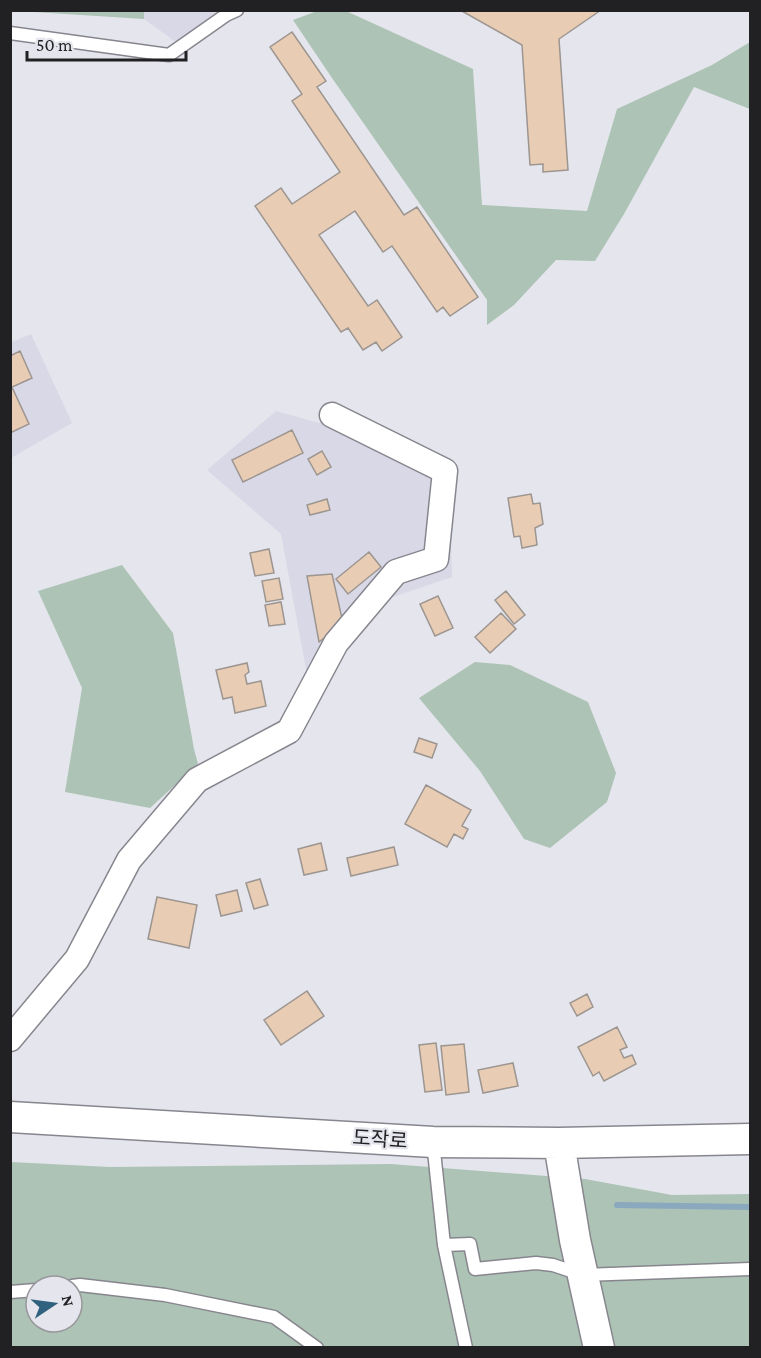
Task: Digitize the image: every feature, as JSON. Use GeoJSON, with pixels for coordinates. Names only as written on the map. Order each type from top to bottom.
{"type":"FeatureCollection","features":[{"type":"Feature","properties":{"kind":"street"},"geometry":{"type":"LineString","coordinates":[[10,1038],[77,959],[129,860],[197,780],[289,731],[343,634],[396,572],[436,559],[445,471],[332,415]]}},
{"type":"Feature","properties":{"kind":"street","name":"도작로"},"geometry":{"type":"LineString","coordinates":[[10,1117],[433,1142],[559,1143],[750,1139]]}},
{"type":"Feature","properties":{"kind":"street"},"geometry":{"type":"LineString","coordinates":[[559,1143],[583,1275],[599,1347]]}},
{"type":"Feature","properties":{"kind":"lane"},"geometry":{"type":"LineString","coordinates":[[10,33],[169,55],[226,15],[237,10]]}},
{"type":"Feature","properties":{"kind":"lane"},"geometry":{"type":"LineString","coordinates":[[433,1142],[444,1245],[466,1347]]}},
{"type":"Feature","properties":{"kind":"lane"},"geometry":{"type":"LineString","coordinates":[[444,1245],[470,1244],[475,1269],[536,1263],[553,1265],[583,1275],[750,1269]]}},
{"type":"Feature","properties":{"kind":"lane"},"geometry":{"type":"LineString","coordinates":[[84,1285],[165,1295],[274,1317],[317,1347]]}},
{"type":"Feature","properties":{"kind":"shaded area"},"geometry":{"type":"Polygon","coordinates":[[[144,11],[220,11],[180,45],[144,19],[144,11]]]}},
{"type":"Feature","properties":{"kind":"shaded area"},"geometry":{"type":"Polygon","coordinates":[[[31,334],[72,423],[11,458],[10,343],[31,334]]]}},
{"type":"Feature","properties":{"kind":"shaded area"},"geometry":{"type":"Polygon","coordinates":[[[276,411],[449,459],[452,577],[390,598],[307,675],[281,534],[207,470],[276,411]]]}},
{"type":"Feature","properties":{"kind":"green space"},"geometry":{"type":"Polygon","coordinates":[[[320,10],[346,11],[473,69],[482,205],[587,211],[617,109],[712,65],[750,42],[750,109],[694,87],[624,214],[595,261],[556,260],[514,305],[487,325],[487,300],[293,20],[320,10]]]}},
{"type":"Feature","properties":{"kind":"green space"},"geometry":{"type":"Polygon","coordinates":[[[18,11],[144,11],[144,19],[18,11]]]}},
{"type":"Feature","properties":{"kind":"green space"},"geometry":{"type":"Polygon","coordinates":[[[122,565],[173,633],[198,764],[150,808],[65,792],[82,688],[38,591],[122,565]]]}},
{"type":"Feature","properties":{"kind":"green space"},"geometry":{"type":"Polygon","coordinates":[[[475,662],[510,665],[588,702],[616,773],[607,802],[550,848],[524,839],[480,771],[419,698],[475,662]]]}},
{"type":"Feature","properties":{"kind":"green space"},"geometry":{"type":"Polygon","coordinates":[[[10,1162],[110,1167],[391,1164],[585,1179],[672,1195],[750,1194],[750,1347],[11,1347],[10,1162]]]}},
{"type":"Feature","properties":{"kind":"building"},"geometry":{"type":"Polygon","coordinates":[[[460,10],[601,10],[559,39],[568,170],[543,172],[543,164],[530,165],[522,45],[460,10]]]}},
{"type":"Feature","properties":{"kind":"building"},"geometry":{"type":"Polygon","coordinates":[[[292,32],[326,81],[317,87],[404,215],[417,207],[478,297],[450,316],[443,307],[437,312],[392,246],[383,252],[355,211],[319,235],[368,306],[377,300],[402,337],[382,351],[376,342],[363,350],[348,328],[341,332],[255,206],[281,188],[292,204],[340,172],[292,101],[302,94],[270,47],[292,32]]]}},
{"type":"Feature","properties":{"kind":"building"},"geometry":{"type":"Polygon","coordinates":[[[20,351],[32,378],[12,387],[29,424],[10,433],[10,356],[20,351]]]}},
{"type":"Feature","properties":{"kind":"building"},"geometry":{"type":"Polygon","coordinates":[[[292,430],[303,453],[243,482],[232,460],[292,430]]]}},
{"type":"Feature","properties":{"kind":"building"},"geometry":{"type":"Polygon","coordinates":[[[322,451],[331,467],[317,475],[308,459],[322,451]]]}},
{"type":"Feature","properties":{"kind":"building"},"geometry":{"type":"Polygon","coordinates":[[[531,494],[533,504],[540,503],[543,524],[535,528],[537,545],[522,548],[520,536],[514,537],[508,498],[531,494]]]}},
{"type":"Feature","properties":{"kind":"building"},"geometry":{"type":"Polygon","coordinates":[[[327,499],[330,510],[310,515],[307,505],[327,499]]]}},
{"type":"Feature","properties":{"kind":"building"},"geometry":{"type":"Polygon","coordinates":[[[269,549],[274,573],[255,576],[250,553],[269,549]]]}},
{"type":"Feature","properties":{"kind":"building"},"geometry":{"type":"Polygon","coordinates":[[[369,552],[381,567],[348,594],[336,579],[369,552]]]}},
{"type":"Feature","properties":{"kind":"building"},"geometry":{"type":"Polygon","coordinates":[[[332,574],[343,623],[319,642],[307,576],[332,574]]]}},
{"type":"Feature","properties":{"kind":"building"},"geometry":{"type":"Polygon","coordinates":[[[279,578],[283,599],[266,602],[262,581],[279,578]]]}},
{"type":"Feature","properties":{"kind":"building"},"geometry":{"type":"Polygon","coordinates":[[[506,591],[525,615],[514,624],[495,600],[506,591]]]}},
{"type":"Feature","properties":{"kind":"building"},"geometry":{"type":"Polygon","coordinates":[[[438,596],[453,628],[435,636],[420,604],[438,596]]]}},
{"type":"Feature","properties":{"kind":"building"},"geometry":{"type":"Polygon","coordinates":[[[281,602],[285,624],[269,626],[265,605],[281,602]]]}},
{"type":"Feature","properties":{"kind":"building"},"geometry":{"type":"Polygon","coordinates":[[[501,613],[516,629],[490,653],[475,637],[501,613]]]}},
{"type":"Feature","properties":{"kind":"building"},"geometry":{"type":"Polygon","coordinates":[[[247,663],[249,672],[245,675],[247,684],[261,681],[266,706],[235,713],[232,697],[223,699],[216,670],[247,663]]]}},
{"type":"Feature","properties":{"kind":"building"},"geometry":{"type":"Polygon","coordinates":[[[419,738],[437,744],[432,758],[414,752],[419,738]]]}},
{"type":"Feature","properties":{"kind":"building"},"geometry":{"type":"Polygon","coordinates":[[[426,785],[471,810],[462,826],[468,829],[463,839],[454,834],[447,847],[405,824],[426,785]]]}},
{"type":"Feature","properties":{"kind":"building"},"geometry":{"type":"Polygon","coordinates":[[[321,843],[327,870],[304,875],[298,849],[321,843]]]}},
{"type":"Feature","properties":{"kind":"building"},"geometry":{"type":"Polygon","coordinates":[[[394,847],[398,865],[351,876],[347,858],[394,847]]]}},
{"type":"Feature","properties":{"kind":"building"},"geometry":{"type":"Polygon","coordinates":[[[260,879],[268,905],[254,909],[246,883],[260,879]]]}},
{"type":"Feature","properties":{"kind":"building"},"geometry":{"type":"Polygon","coordinates":[[[237,890],[242,911],[221,916],[216,895],[237,890]]]}},
{"type":"Feature","properties":{"kind":"building"},"geometry":{"type":"Polygon","coordinates":[[[157,897],[197,905],[189,948],[148,939],[157,897]]]}},
{"type":"Feature","properties":{"kind":"building"},"geometry":{"type":"Polygon","coordinates":[[[307,991],[324,1016],[281,1045],[264,1020],[307,991]]]}},
{"type":"Feature","properties":{"kind":"building"},"geometry":{"type":"Polygon","coordinates":[[[587,994],[593,1007],[577,1016],[570,1003],[587,994]]]}},
{"type":"Feature","properties":{"kind":"building"},"geometry":{"type":"Polygon","coordinates":[[[617,1027],[627,1047],[620,1050],[624,1058],[632,1055],[636,1064],[604,1081],[599,1072],[593,1076],[578,1047],[617,1027]]]}},
{"type":"Feature","properties":{"kind":"building"},"geometry":{"type":"Polygon","coordinates":[[[436,1043],[442,1090],[425,1092],[419,1045],[436,1043]]]}},
{"type":"Feature","properties":{"kind":"building"},"geometry":{"type":"Polygon","coordinates":[[[464,1044],[469,1092],[446,1095],[441,1046],[464,1044]]]}},
{"type":"Feature","properties":{"kind":"building"},"geometry":{"type":"Polygon","coordinates":[[[513,1063],[518,1086],[483,1093],[478,1070],[513,1063]]]}},
{"type":"Feature","properties":{"kind":"waterway"},"geometry":{"type":"LineString","coordinates":[[617,1205],[750,1207]]}}]}
